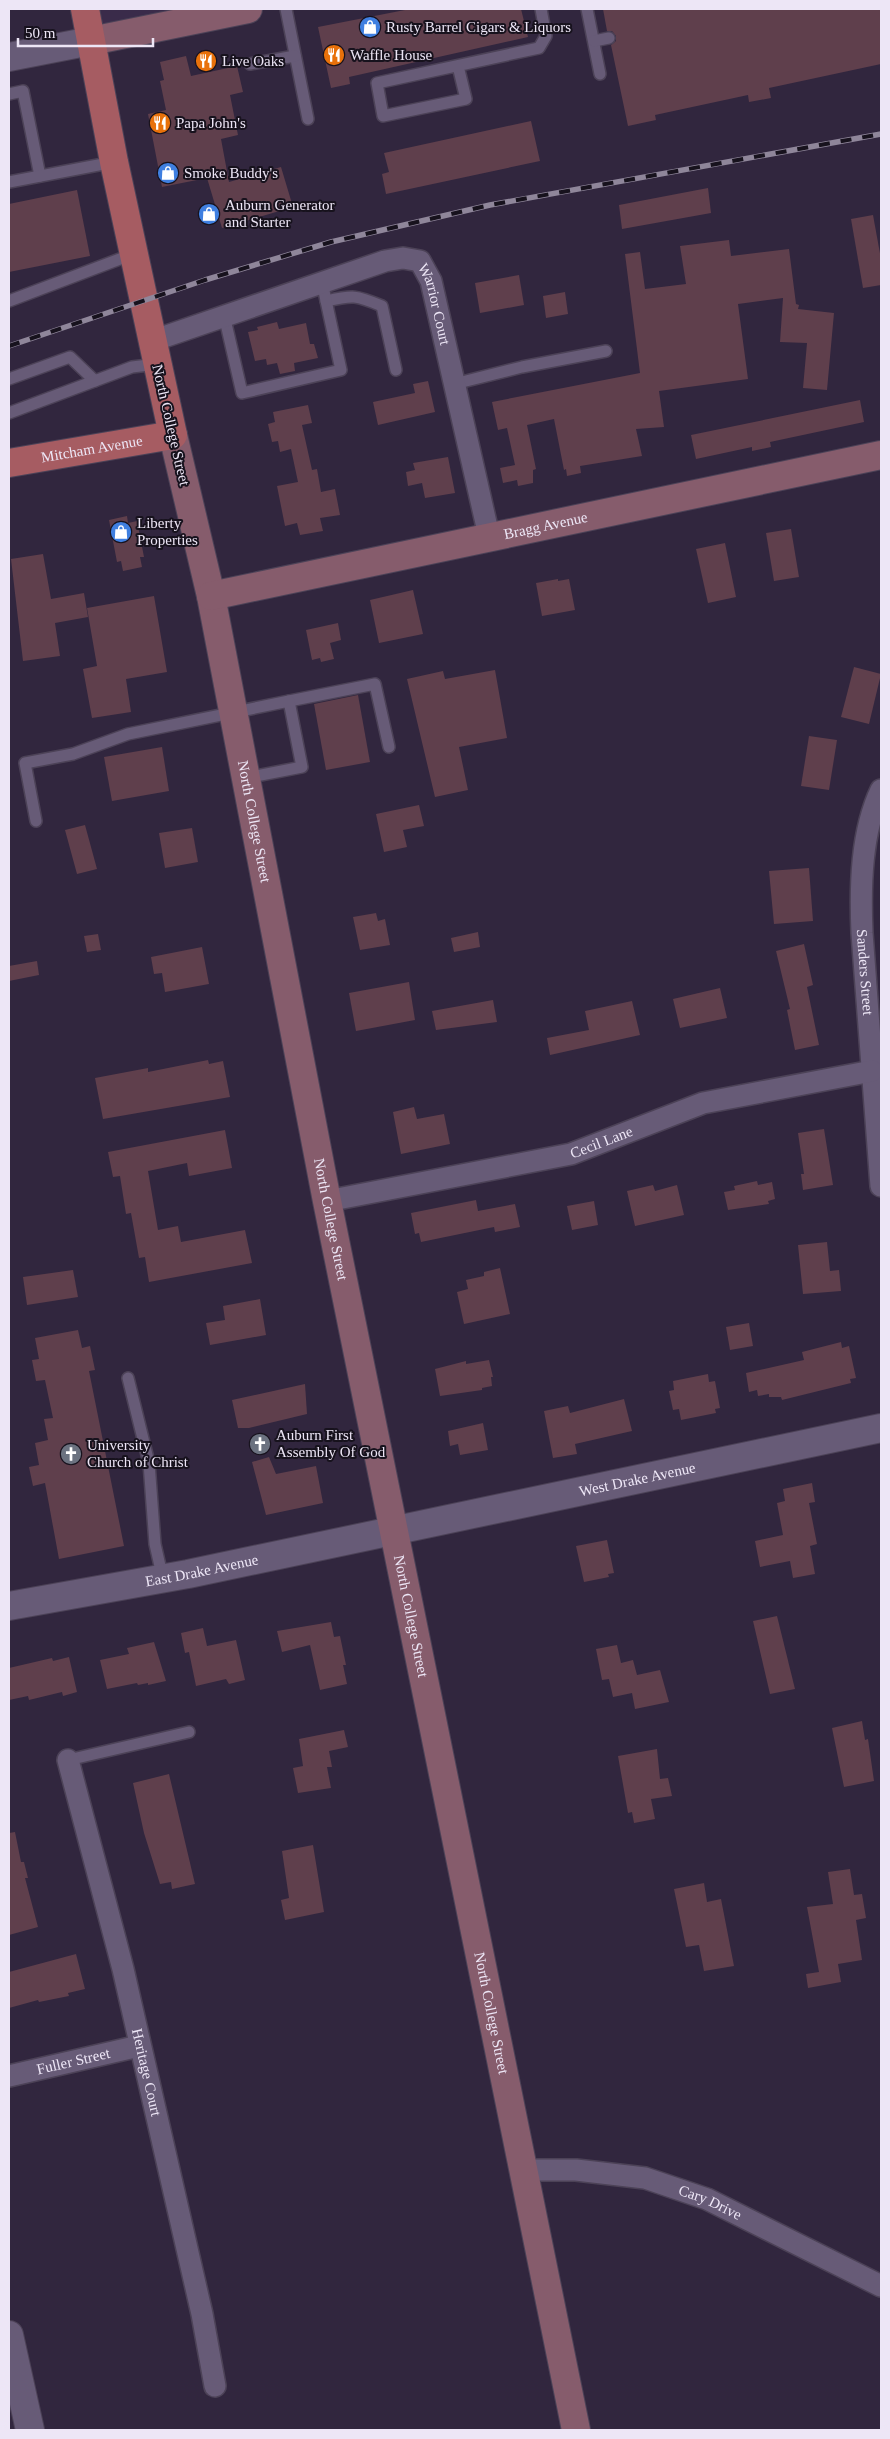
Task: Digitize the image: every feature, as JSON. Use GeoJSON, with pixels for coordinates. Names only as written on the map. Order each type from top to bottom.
{"type":"FeatureCollection","features":[{"type":"Feature","properties":{"kind":"main road","name":"North College Street"},"geometry":{"type":"LineString","coordinates":[[85,9],[133,254],[210,596],[326,1201],[576,2430]]}},
{"type":"Feature","properties":{"kind":"main road"},"geometry":{"type":"LineString","coordinates":[[92,41],[248,9]]}},
{"type":"Feature","properties":{"kind":"main road","name":"Mitcham Avenue"},"geometry":{"type":"LineString","coordinates":[[9,463],[173,435]]}},
{"type":"Feature","properties":{"kind":"main road","name":"Bragg Avenue"},"geometry":{"type":"LineString","coordinates":[[210,596],[881,455]]}},
{"type":"Feature","properties":{"kind":"street"},"geometry":{"type":"LineString","coordinates":[[9,56],[92,41]]}},
{"type":"Feature","properties":{"kind":"street","name":"Warrior Court"},"geometry":{"type":"LineString","coordinates":[[154,352],[224,316],[324,292],[385,261],[403,258],[420,261],[431,281],[489,536]]}},
{"type":"Feature","properties":{"kind":"street","name":"Sanders Street"},"geometry":{"type":"LineString","coordinates":[[881,790],[876,801],[866,842],[861,895],[881,1186]]}},
{"type":"Feature","properties":{"kind":"street","name":"Cecil Lane"},"geometry":{"type":"LineString","coordinates":[[326,1201],[571,1154],[703,1103],[872,1071]]}},
{"type":"Feature","properties":{"kind":"street","name":"West Drake Avenue"},"geometry":{"type":"LineString","coordinates":[[393,1530],[881,1428]]}},
{"type":"Feature","properties":{"kind":"street","name":"East Drake Avenue"},"geometry":{"type":"LineString","coordinates":[[9,1606],[164,1579],[393,1530]]}},
{"type":"Feature","properties":{"kind":"street","name":"Heritage Court"},"geometry":{"type":"LineString","coordinates":[[68,1760],[123,1969],[139,2046],[202,2314],[215,2386]]}},
{"type":"Feature","properties":{"kind":"street","name":"Fuller Street"},"geometry":{"type":"LineString","coordinates":[[9,2076],[139,2046]]}},
{"type":"Feature","properties":{"kind":"street","name":"Cary Drive"},"geometry":{"type":"LineString","coordinates":[[524,2170],[576,2170],[645,2178],[706,2199],[881,2286]]}},
{"type":"Feature","properties":{"kind":"street"},"geometry":{"type":"LineString","coordinates":[[9,2335],[30,2430]]}},
{"type":"Feature","properties":{"kind":"lane"},"geometry":{"type":"LineString","coordinates":[[286,9],[308,119]]}},
{"type":"Feature","properties":{"kind":"lane"},"geometry":{"type":"LineString","coordinates":[[458,66],[466,99],[383,116],[377,83],[539,48],[546,36],[541,9]]}},
{"type":"Feature","properties":{"kind":"lane"},"geometry":{"type":"LineString","coordinates":[[587,9],[600,74]]}},
{"type":"Feature","properties":{"kind":"lane"},"geometry":{"type":"LineString","coordinates":[[594,41],[609,38]]}},
{"type":"Feature","properties":{"kind":"lane"},"geometry":{"type":"LineString","coordinates":[[250,64],[295,56]]}},
{"type":"Feature","properties":{"kind":"lane"},"geometry":{"type":"LineString","coordinates":[[9,94],[24,91],[40,176]]}},
{"type":"Feature","properties":{"kind":"lane"},"geometry":{"type":"LineString","coordinates":[[9,182],[114,162]]}},
{"type":"Feature","properties":{"kind":"lane"},"geometry":{"type":"LineString","coordinates":[[9,301],[133,254]]}},
{"type":"Feature","properties":{"kind":"lane"},"geometry":{"type":"LineString","coordinates":[[224,316],[242,393],[341,370],[324,292],[363,297],[382,306],[396,370]]}},
{"type":"Feature","properties":{"kind":"lane"},"geometry":{"type":"LineString","coordinates":[[454,384],[522,367],[606,351]]}},
{"type":"Feature","properties":{"kind":"lane"},"geometry":{"type":"LineString","coordinates":[[9,412],[132,368],[154,352]]}},
{"type":"Feature","properties":{"kind":"lane"},"geometry":{"type":"LineString","coordinates":[[9,379],[70,357],[95,381]]}},
{"type":"Feature","properties":{"kind":"lane"},"geometry":{"type":"LineString","coordinates":[[36,820],[25,763],[73,754],[128,734],[233,712],[375,684],[389,747]]}},
{"type":"Feature","properties":{"kind":"lane"},"geometry":{"type":"LineString","coordinates":[[246,778],[302,767],[289,701]]}},
{"type":"Feature","properties":{"kind":"lane"},"geometry":{"type":"LineString","coordinates":[[128,1378],[149,1463],[155,1544],[164,1579]]}},
{"type":"Feature","properties":{"kind":"lane"},"geometry":{"type":"LineString","coordinates":[[68,1760],[189,1732]]}},
{"type":"Feature","properties":{"kind":"shaded area"},"geometry":{"type":"Polygon","coordinates":[[[85,9],[252,9],[91,41],[85,9]]]}},
{"type":"Feature","properties":{"kind":"building"},"geometry":{"type":"Polygon","coordinates":[[[410,9],[521,9],[528,37],[349,77],[350,84],[331,88],[318,27],[410,9]]]}},
{"type":"Feature","properties":{"kind":"building"},"geometry":{"type":"Polygon","coordinates":[[[603,9],[881,9],[881,64],[769,88],[771,98],[749,102],[748,95],[655,115],[656,120],[628,126],[611,45],[616,41],[616,36],[612,31],[607,31],[603,9]]]}},
{"type":"Feature","properties":{"kind":"building"},"geometry":{"type":"Polygon","coordinates":[[[186,56],[191,76],[237,66],[243,92],[230,95],[238,135],[221,139],[229,182],[281,167],[293,207],[222,228],[207,178],[162,187],[148,114],[166,110],[160,81],[164,80],[160,62],[186,56]]]}},
{"type":"Feature","properties":{"kind":"building"},"geometry":{"type":"Polygon","coordinates":[[[531,121],[540,161],[386,194],[382,174],[389,172],[384,153],[531,121]]]}},
{"type":"Feature","properties":{"kind":"building"},"geometry":{"type":"Polygon","coordinates":[[[708,188],[711,213],[622,229],[619,205],[708,188]]]}},
{"type":"Feature","properties":{"kind":"building"},"geometry":{"type":"Polygon","coordinates":[[[77,190],[90,256],[9,272],[9,204],[77,190]]]}},
{"type":"Feature","properties":{"kind":"building"},"geometry":{"type":"Polygon","coordinates":[[[873,215],[881,259],[881,285],[863,288],[851,219],[873,215]]]}},
{"type":"Feature","properties":{"kind":"building"},"geometry":{"type":"Polygon","coordinates":[[[729,240],[731,256],[789,249],[796,304],[799,305],[798,309],[834,313],[827,390],[803,388],[807,343],[780,342],[783,298],[738,304],[748,379],[659,391],[664,427],[636,429],[642,456],[580,466],[581,473],[567,476],[566,469],[564,470],[554,419],[527,425],[536,469],[533,470],[533,483],[518,486],[517,480],[503,483],[500,468],[515,465],[507,428],[498,430],[492,402],[640,373],[625,254],[640,252],[645,289],[686,284],[680,246],[729,240]]]}},
{"type":"Feature","properties":{"kind":"building"},"geometry":{"type":"Polygon","coordinates":[[[519,275],[524,305],[480,313],[475,283],[519,275]]]}},
{"type":"Feature","properties":{"kind":"building"},"geometry":{"type":"Polygon","coordinates":[[[565,292],[568,314],[546,318],[543,296],[565,292]]]}},
{"type":"Feature","properties":{"kind":"building"},"geometry":{"type":"Polygon","coordinates":[[[277,322],[279,329],[306,323],[310,344],[314,344],[318,358],[294,363],[295,371],[280,374],[277,363],[267,365],[266,359],[255,361],[248,332],[258,330],[257,327],[277,322]]]}},
{"type":"Feature","properties":{"kind":"building"},"geometry":{"type":"Polygon","coordinates":[[[428,381],[435,412],[378,425],[373,402],[415,393],[413,384],[428,381]]]}},
{"type":"Feature","properties":{"kind":"building"},"geometry":{"type":"Polygon","coordinates":[[[860,400],[864,422],[770,442],[771,447],[752,451],[752,447],[696,459],[691,435],[860,400]]]}},
{"type":"Feature","properties":{"kind":"building"},"geometry":{"type":"Polygon","coordinates":[[[308,405],[312,423],[302,425],[312,470],[317,469],[321,492],[335,489],[340,515],[320,518],[323,531],[300,535],[297,523],[285,526],[277,486],[298,482],[291,449],[280,452],[278,441],[272,442],[268,424],[275,422],[273,412],[308,405]]]}},
{"type":"Feature","properties":{"kind":"building"},"geometry":{"type":"Polygon","coordinates":[[[448,457],[455,493],[425,498],[422,483],[408,486],[406,472],[415,470],[413,463],[448,457]]]}},
{"type":"Feature","properties":{"kind":"building"},"geometry":{"type":"Polygon","coordinates":[[[127,516],[128,523],[137,521],[144,557],[140,557],[142,567],[123,571],[121,561],[117,562],[109,520],[127,516]]]}},
{"type":"Feature","properties":{"kind":"building"},"geometry":{"type":"Polygon","coordinates":[[[791,529],[799,577],[774,581],[766,533],[791,529]]]}},
{"type":"Feature","properties":{"kind":"building"},"geometry":{"type":"Polygon","coordinates":[[[725,543],[736,597],[708,603],[696,549],[725,543]]]}},
{"type":"Feature","properties":{"kind":"building"},"geometry":{"type":"Polygon","coordinates":[[[43,554],[51,599],[84,593],[88,617],[55,623],[60,656],[23,661],[11,559],[43,554]]]}},
{"type":"Feature","properties":{"kind":"building"},"geometry":{"type":"Polygon","coordinates":[[[558,579],[558,581],[569,579],[575,610],[542,616],[536,583],[558,579]]]}},
{"type":"Feature","properties":{"kind":"building"},"geometry":{"type":"Polygon","coordinates":[[[413,590],[423,634],[379,643],[370,600],[413,590]]]}},
{"type":"Feature","properties":{"kind":"building"},"geometry":{"type":"Polygon","coordinates":[[[154,596],[167,672],[126,679],[131,712],[92,718],[83,669],[97,666],[87,608],[154,596]]]}},
{"type":"Feature","properties":{"kind":"building"},"geometry":{"type":"Polygon","coordinates":[[[338,623],[341,640],[330,643],[334,659],[321,662],[320,658],[312,660],[306,630],[338,623]]]}},
{"type":"Feature","properties":{"kind":"building"},"geometry":{"type":"Polygon","coordinates":[[[854,667],[881,674],[869,724],[841,717],[854,667]]]}},
{"type":"Feature","properties":{"kind":"building"},"geometry":{"type":"Polygon","coordinates":[[[495,670],[507,738],[459,747],[468,790],[435,797],[407,679],[443,671],[445,679],[495,670]]]}},
{"type":"Feature","properties":{"kind":"building"},"geometry":{"type":"Polygon","coordinates":[[[358,695],[370,762],[326,770],[314,704],[358,695]]]}},
{"type":"Feature","properties":{"kind":"building"},"geometry":{"type":"Polygon","coordinates":[[[809,736],[837,740],[829,790],[801,786],[809,736]]]}},
{"type":"Feature","properties":{"kind":"building"},"geometry":{"type":"Polygon","coordinates":[[[162,747],[169,791],[112,801],[104,757],[162,747]]]}},
{"type":"Feature","properties":{"kind":"building"},"geometry":{"type":"Polygon","coordinates":[[[419,805],[424,826],[403,830],[407,847],[384,852],[376,814],[419,805]]]}},
{"type":"Feature","properties":{"kind":"building"},"geometry":{"type":"Polygon","coordinates":[[[85,825],[97,869],[77,874],[65,830],[85,825]]]}},
{"type":"Feature","properties":{"kind":"building"},"geometry":{"type":"Polygon","coordinates":[[[192,828],[198,862],[165,868],[159,833],[192,828]]]}},
{"type":"Feature","properties":{"kind":"building"},"geometry":{"type":"Polygon","coordinates":[[[809,868],[813,921],[774,924],[769,871],[809,868]]]}},
{"type":"Feature","properties":{"kind":"building"},"geometry":{"type":"Polygon","coordinates":[[[376,913],[378,921],[385,919],[390,945],[360,950],[353,917],[376,913]]]}},
{"type":"Feature","properties":{"kind":"building"},"geometry":{"type":"Polygon","coordinates":[[[478,932],[480,947],[454,952],[451,938],[478,932]]]}},
{"type":"Feature","properties":{"kind":"building"},"geometry":{"type":"Polygon","coordinates":[[[98,934],[101,950],[87,952],[84,936],[98,934]]]}},
{"type":"Feature","properties":{"kind":"building"},"geometry":{"type":"Polygon","coordinates":[[[804,944],[813,985],[807,987],[819,1045],[795,1050],[787,1010],[790,1009],[776,951],[804,944]]]}},
{"type":"Feature","properties":{"kind":"building"},"geometry":{"type":"Polygon","coordinates":[[[202,947],[209,984],[165,992],[162,973],[154,974],[151,957],[202,947]]]}},
{"type":"Feature","properties":{"kind":"building"},"geometry":{"type":"Polygon","coordinates":[[[37,961],[39,975],[9,981],[9,966],[37,961]]]}},
{"type":"Feature","properties":{"kind":"building"},"geometry":{"type":"Polygon","coordinates":[[[409,982],[415,1020],[356,1031],[349,993],[409,982]]]}},
{"type":"Feature","properties":{"kind":"building"},"geometry":{"type":"Polygon","coordinates":[[[720,988],[727,1018],[680,1028],[673,999],[720,988]]]}},
{"type":"Feature","properties":{"kind":"building"},"geometry":{"type":"Polygon","coordinates":[[[493,1000],[497,1022],[436,1030],[432,1011],[493,1000]]]}},
{"type":"Feature","properties":{"kind":"building"},"geometry":{"type":"Polygon","coordinates":[[[632,1001],[640,1035],[550,1055],[547,1038],[589,1030],[585,1011],[632,1001]]]}},
{"type":"Feature","properties":{"kind":"building"},"geometry":{"type":"Polygon","coordinates":[[[208,1060],[209,1064],[223,1061],[230,1097],[103,1119],[95,1078],[148,1068],[148,1072],[208,1060]]]}},
{"type":"Feature","properties":{"kind":"building"},"geometry":{"type":"Polygon","coordinates":[[[414,1107],[417,1119],[444,1114],[450,1144],[401,1154],[393,1112],[414,1107]]]}},
{"type":"Feature","properties":{"kind":"building"},"geometry":{"type":"Polygon","coordinates":[[[824,1129],[833,1185],[803,1190],[801,1174],[804,1174],[798,1133],[824,1129]]]}},
{"type":"Feature","properties":{"kind":"building"},"geometry":{"type":"Polygon","coordinates":[[[225,1130],[232,1168],[189,1176],[187,1163],[148,1171],[158,1230],[178,1226],[181,1242],[245,1230],[252,1263],[149,1282],[145,1257],[139,1258],[131,1213],[126,1214],[120,1176],[113,1177],[108,1152],[225,1130]]]}},
{"type":"Feature","properties":{"kind":"building"},"geometry":{"type":"Polygon","coordinates":[[[757,1181],[758,1185],[772,1182],[775,1199],[768,1201],[769,1204],[728,1210],[724,1192],[735,1190],[734,1186],[757,1181]]]}},
{"type":"Feature","properties":{"kind":"building"},"geometry":{"type":"Polygon","coordinates":[[[653,1185],[655,1191],[677,1185],[684,1215],[635,1226],[627,1191],[653,1185]]]}},
{"type":"Feature","properties":{"kind":"building"},"geometry":{"type":"Polygon","coordinates":[[[476,1200],[478,1211],[515,1204],[520,1227],[495,1232],[494,1227],[421,1242],[419,1233],[415,1234],[411,1213],[476,1200]]]}},
{"type":"Feature","properties":{"kind":"building"},"geometry":{"type":"Polygon","coordinates":[[[594,1201],[598,1225],[572,1230],[567,1206],[594,1201]]]}},
{"type":"Feature","properties":{"kind":"building"},"geometry":{"type":"Polygon","coordinates":[[[827,1242],[830,1271],[839,1270],[841,1291],[803,1294],[798,1245],[827,1242]]]}},
{"type":"Feature","properties":{"kind":"building"},"geometry":{"type":"Polygon","coordinates":[[[500,1268],[510,1314],[464,1324],[457,1292],[468,1289],[466,1280],[484,1276],[484,1272],[500,1268]]]}},
{"type":"Feature","properties":{"kind":"building"},"geometry":{"type":"Polygon","coordinates":[[[73,1270],[78,1297],[27,1305],[23,1277],[73,1270]]]}},
{"type":"Feature","properties":{"kind":"building"},"geometry":{"type":"Polygon","coordinates":[[[260,1299],[266,1335],[210,1345],[206,1323],[225,1320],[223,1306],[260,1299]]]}},
{"type":"Feature","properties":{"kind":"building"},"geometry":{"type":"Polygon","coordinates":[[[749,1323],[753,1346],[730,1350],[726,1327],[749,1323]]]}},
{"type":"Feature","properties":{"kind":"building","name":"University Church of Christ"},"geometry":{"type":"Polygon","coordinates":[[[78,1330],[82,1348],[90,1346],[95,1370],[89,1371],[124,1546],[59,1559],[45,1483],[33,1486],[29,1467],[39,1465],[35,1443],[48,1440],[44,1419],[53,1418],[45,1380],[36,1381],[32,1360],[39,1359],[35,1338],[78,1330]]]}},
{"type":"Feature","properties":{"kind":"building"},"geometry":{"type":"Polygon","coordinates":[[[841,1342],[842,1348],[849,1346],[856,1378],[850,1379],[851,1383],[782,1400],[781,1397],[769,1397],[769,1394],[758,1396],[757,1390],[749,1392],[746,1373],[804,1360],[802,1352],[841,1342]]]}},
{"type":"Feature","properties":{"kind":"building"},"geometry":{"type":"Polygon","coordinates":[[[489,1360],[493,1377],[491,1377],[492,1386],[482,1388],[482,1390],[440,1396],[435,1369],[466,1361],[466,1364],[489,1360]]]}},
{"type":"Feature","properties":{"kind":"building"},"geometry":{"type":"Polygon","coordinates":[[[708,1374],[709,1382],[715,1381],[720,1408],[715,1409],[716,1413],[681,1420],[679,1409],[673,1410],[669,1391],[674,1390],[673,1381],[708,1374]]]}},
{"type":"Feature","properties":{"kind":"building"},"geometry":{"type":"Polygon","coordinates":[[[305,1384],[307,1414],[249,1428],[238,1428],[232,1400],[305,1384]]]}},
{"type":"Feature","properties":{"kind":"building"},"geometry":{"type":"Polygon","coordinates":[[[624,1399],[632,1431],[575,1444],[577,1454],[553,1458],[544,1411],[568,1406],[570,1413],[624,1399]]]}},
{"type":"Feature","properties":{"kind":"building"},"geometry":{"type":"Polygon","coordinates":[[[483,1423],[488,1450],[460,1455],[458,1444],[450,1446],[448,1431],[483,1423]]]}},
{"type":"Feature","properties":{"kind":"building"},"geometry":{"type":"Polygon","coordinates":[[[269,1457],[276,1474],[316,1466],[323,1503],[266,1515],[252,1462],[269,1457]]]}},
{"type":"Feature","properties":{"kind":"building"},"geometry":{"type":"Polygon","coordinates":[[[812,1483],[815,1502],[809,1503],[817,1544],[810,1546],[815,1574],[793,1578],[790,1561],[760,1567],[755,1541],[783,1535],[777,1503],[785,1501],[783,1489],[812,1483]]]}},
{"type":"Feature","properties":{"kind":"building"},"geometry":{"type":"Polygon","coordinates":[[[607,1540],[614,1573],[608,1574],[609,1577],[584,1582],[576,1546],[607,1540]]]}},
{"type":"Feature","properties":{"kind":"building"},"geometry":{"type":"Polygon","coordinates":[[[777,1616],[795,1689],[770,1694],[753,1621],[777,1616]]]}},
{"type":"Feature","properties":{"kind":"building"},"geometry":{"type":"Polygon","coordinates":[[[331,1622],[334,1637],[340,1636],[346,1665],[343,1665],[347,1684],[320,1690],[310,1645],[282,1652],[277,1631],[331,1622]]]}},
{"type":"Feature","properties":{"kind":"building"},"geometry":{"type":"Polygon","coordinates":[[[203,1628],[207,1646],[236,1640],[245,1680],[229,1684],[226,1679],[196,1686],[189,1652],[185,1653],[181,1633],[203,1628]]]}},
{"type":"Feature","properties":{"kind":"building"},"geometry":{"type":"Polygon","coordinates":[[[154,1642],[166,1681],[148,1685],[148,1683],[138,1685],[137,1683],[107,1689],[100,1660],[129,1654],[127,1648],[154,1642]]]}},
{"type":"Feature","properties":{"kind":"building"},"geometry":{"type":"Polygon","coordinates":[[[617,1645],[621,1663],[633,1660],[637,1675],[660,1670],[669,1702],[635,1709],[632,1693],[613,1697],[609,1679],[602,1680],[596,1649],[617,1645]]]}},
{"type":"Feature","properties":{"kind":"building"},"geometry":{"type":"Polygon","coordinates":[[[69,1657],[77,1692],[63,1696],[62,1692],[29,1700],[28,1696],[9,1700],[9,1668],[52,1658],[53,1661],[69,1657]]]}},
{"type":"Feature","properties":{"kind":"building"},"geometry":{"type":"Polygon","coordinates":[[[862,1721],[865,1740],[868,1739],[874,1781],[844,1787],[832,1728],[862,1721]]]}},
{"type":"Feature","properties":{"kind":"building"},"geometry":{"type":"Polygon","coordinates":[[[344,1730],[348,1747],[329,1751],[332,1767],[327,1767],[331,1788],[298,1793],[293,1768],[303,1766],[299,1739],[344,1730]]]}},
{"type":"Feature","properties":{"kind":"building"},"geometry":{"type":"Polygon","coordinates":[[[657,1749],[660,1779],[668,1778],[672,1796],[651,1799],[655,1819],[634,1823],[632,1812],[628,1813],[618,1756],[657,1749]]]}},
{"type":"Feature","properties":{"kind":"building"},"geometry":{"type":"Polygon","coordinates":[[[169,1774],[195,1884],[172,1889],[171,1882],[160,1884],[144,1833],[133,1783],[169,1774]]]}},
{"type":"Feature","properties":{"kind":"building"},"geometry":{"type":"Polygon","coordinates":[[[15,1832],[21,1862],[24,1862],[28,1878],[25,1878],[38,1927],[9,1935],[9,1833],[15,1832]]]}},
{"type":"Feature","properties":{"kind":"building"},"geometry":{"type":"Polygon","coordinates":[[[313,1845],[324,1912],[285,1920],[281,1900],[289,1898],[282,1851],[313,1845]]]}},
{"type":"Feature","properties":{"kind":"building"},"geometry":{"type":"Polygon","coordinates":[[[850,1869],[854,1895],[862,1894],[866,1918],[856,1920],[862,1960],[838,1964],[841,1982],[808,1988],[806,1974],[819,1972],[807,1907],[833,1904],[828,1872],[850,1869]]]}},
{"type":"Feature","properties":{"kind":"building"},"geometry":{"type":"Polygon","coordinates":[[[704,1883],[707,1902],[721,1899],[734,1966],[704,1971],[699,1945],[686,1947],[674,1889],[704,1883]]]}},
{"type":"Feature","properties":{"kind":"building"},"geometry":{"type":"Polygon","coordinates":[[[76,1954],[85,1989],[68,1993],[69,1996],[39,2002],[38,2000],[9,2008],[9,1972],[76,1954]]]}},
{"type":"Feature","properties":{"kind":"railway"},"geometry":{"type":"LineString","coordinates":[[9,346],[205,280],[331,242],[490,205],[881,134]]}},
{"type":"Feature","properties":{"kind":"place","name":"Rusty Barrel Cigars & Liquors"},"geometry":{"type":"Point","coordinates":[370,27]}},
{"type":"Feature","properties":{"kind":"place","name":"Waffle House"},"geometry":{"type":"Point","coordinates":[334,55]}},
{"type":"Feature","properties":{"kind":"place","name":"Live Oaks"},"geometry":{"type":"Point","coordinates":[206,61]}},
{"type":"Feature","properties":{"kind":"place","name":"Papa John's"},"geometry":{"type":"Point","coordinates":[160,123]}},
{"type":"Feature","properties":{"kind":"place","name":"Smoke Buddy's"},"geometry":{"type":"Point","coordinates":[168,173]}},
{"type":"Feature","properties":{"kind":"place","name":"Auburn Generator and Starter"},"geometry":{"type":"Point","coordinates":[209,214]}},
{"type":"Feature","properties":{"kind":"place","name":"Liberty Properties"},"geometry":{"type":"Point","coordinates":[121,532]}},
{"type":"Feature","properties":{"kind":"place","name":"Auburn First Assembly Of God"},"geometry":{"type":"Point","coordinates":[260,1444]}},
{"type":"Feature","properties":{"kind":"place","name":"University Church of Christ"},"geometry":{"type":"Point","coordinates":[71,1454]}}]}
